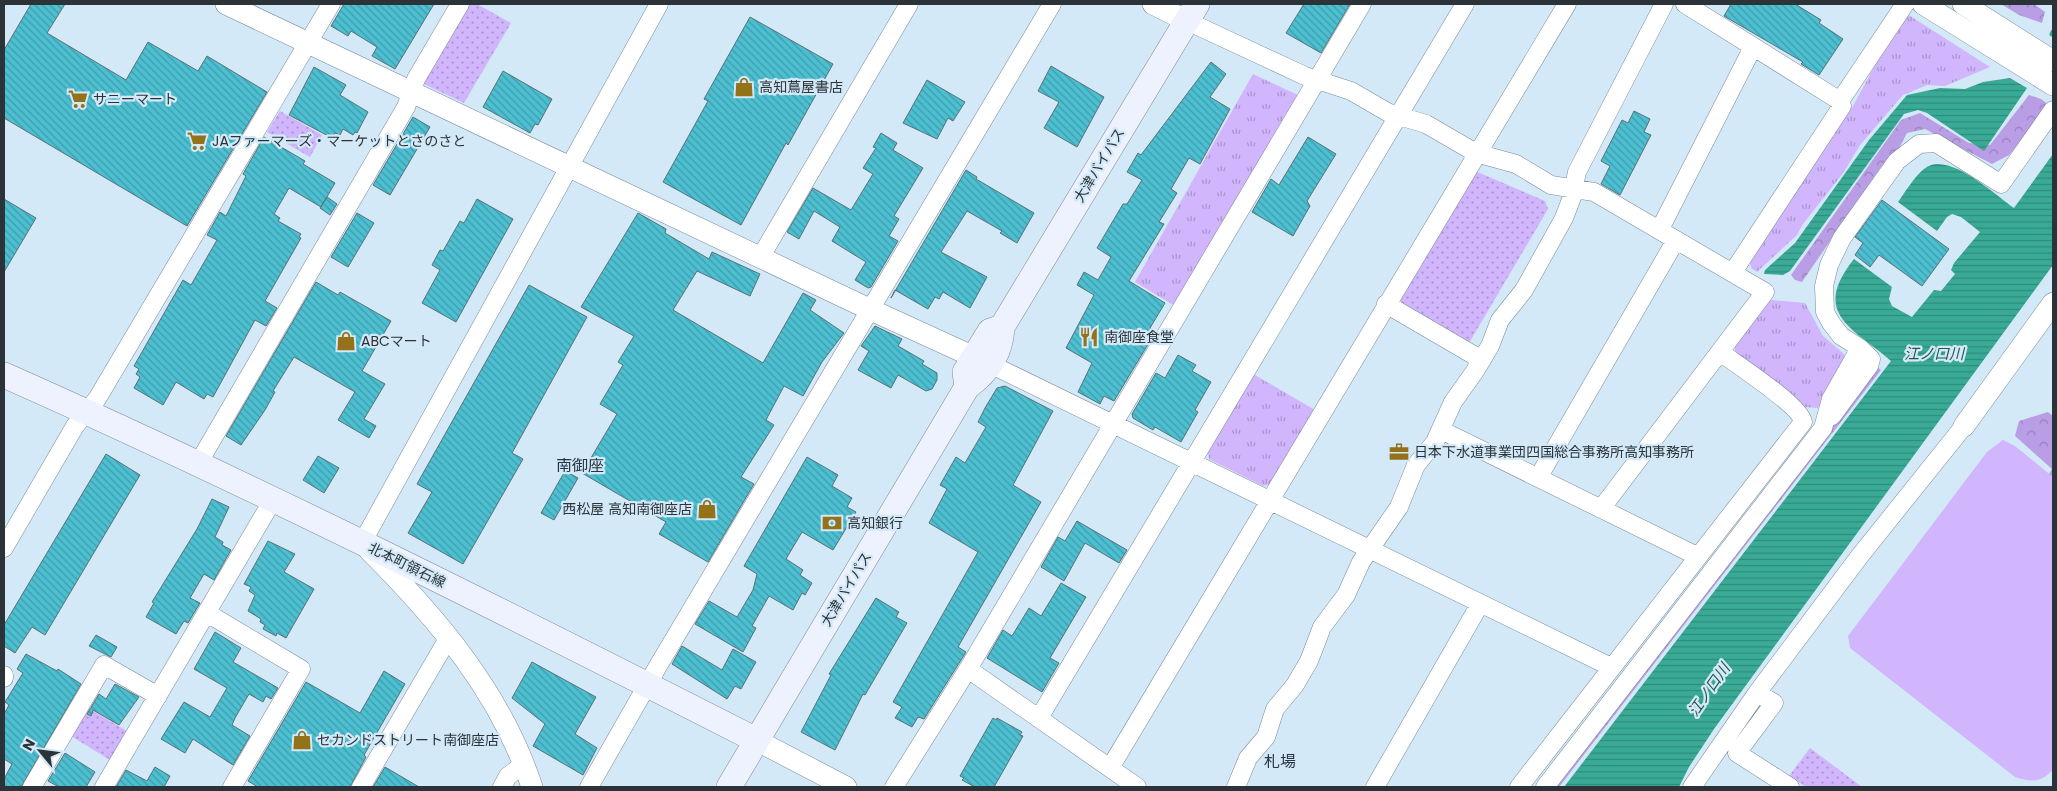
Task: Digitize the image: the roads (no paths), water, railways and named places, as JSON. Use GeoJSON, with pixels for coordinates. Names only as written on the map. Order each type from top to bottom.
{"type":"FeatureCollection","features":[{"type":"Feature","properties":{"kind":"main road","name":"大津バイパス"},"geometry":{"type":"LineString","coordinates":[[756,740],[967,387],[965,372],[982,360],[990,330],[1002,327],[1192,12]]}},
{"type":"Feature","properties":{"kind":"main road","name":"北本町領石線"},"geometry":{"type":"LineString","coordinates":[[4,376],[87,411],[274,498],[756,740]]}},
{"type":"Feature","properties":{"kind":"main road"},"geometry":{"type":"LineString","coordinates":[[729,787],[756,740]]}},
{"type":"Feature","properties":{"kind":"street"},"geometry":{"type":"LineString","coordinates":[[226,4],[571,166],[760,258],[982,360],[1611,667]]}},
{"type":"Feature","properties":{"kind":"street"},"geometry":{"type":"LineString","coordinates":[[4,548],[72,431],[98,399],[332,4]]}},
{"type":"Feature","properties":{"kind":"street"},"geometry":{"type":"LineString","coordinates":[[199,462],[406,107],[416,79],[460,4]]}},
{"type":"Feature","properties":{"kind":"street"},"geometry":{"type":"LineString","coordinates":[[532,787],[524,764],[485,687],[450,637],[418,600],[362,543],[660,4]]}},
{"type":"Feature","properties":{"kind":"street"},"geometry":{"type":"LineString","coordinates":[[760,258],[908,4]]}},
{"type":"Feature","properties":{"kind":"street"},"geometry":{"type":"LineString","coordinates":[[589,787],[869,309],[1052,4]]}},
{"type":"Feature","properties":{"kind":"street"},"geometry":{"type":"LineString","coordinates":[[1153,4],[1192,12],[1318,80],[1351,91],[1397,117],[1433,128],[1476,154],[1516,164],[1551,185],[1594,192],[1765,292],[1601,509]]}},
{"type":"Feature","properties":{"kind":"street"},"geometry":{"type":"LineString","coordinates":[[894,787],[968,669],[1114,425],[1362,4]]}},
{"type":"Feature","properties":{"kind":"street"},"geometry":{"type":"LineString","coordinates":[[1039,718],[1465,4]]}},
{"type":"Feature","properties":{"kind":"street"},"geometry":{"type":"LineString","coordinates":[[1110,768],[1567,4]]}},
{"type":"Feature","properties":{"kind":"street"},"geometry":{"type":"LineString","coordinates":[[1236,787],[1248,758],[1266,737],[1275,709],[1295,685],[1309,661],[1322,627],[1346,595],[1369,549],[1399,506],[1412,472],[1441,430],[1453,402],[1482,360],[1500,320],[1524,290],[1564,218],[1577,172],[1664,4]]}},
{"type":"Feature","properties":{"kind":"street"},"geometry":{"type":"LineString","coordinates":[[1685,4],[1840,101],[1842,106],[1733,272]]}},
{"type":"Feature","properties":{"kind":"street"},"geometry":{"type":"LineString","coordinates":[[1840,101],[1905,4]]}},
{"type":"Feature","properties":{"kind":"street"},"geometry":{"type":"LineString","coordinates":[[1923,4],[2053,85]]}},
{"type":"Feature","properties":{"kind":"street"},"geometry":{"type":"LineString","coordinates":[[1963,4],[2053,61]]}},
{"type":"Feature","properties":{"kind":"street"},"geometry":{"type":"LineString","coordinates":[[1660,229],[1753,47]]}},
{"type":"Feature","properties":{"kind":"street"},"geometry":{"type":"LineString","coordinates":[[1545,787],[1822,428],[1831,399],[1860,348],[1841,336],[1831,323],[1826,312],[1824,286],[1829,265],[1842,238],[1897,161],[1919,144],[1936,143],[2001,184],[2053,110]]}},
{"type":"Feature","properties":{"kind":"street"},"geometry":{"type":"LineString","coordinates":[[1538,478],[1676,240]]}},
{"type":"Feature","properties":{"kind":"street"},"geometry":{"type":"LineString","coordinates":[[1386,304],[1482,360]]}},
{"type":"Feature","properties":{"kind":"street"},"geometry":{"type":"LineString","coordinates":[[1692,787],[1757,692],[1859,557],[1964,426],[2053,304]]}},
{"type":"Feature","properties":{"kind":"street"},"geometry":{"type":"LineString","coordinates":[[1519,787],[1803,422],[1802,415],[1788,402],[1720,352]]}},
{"type":"Feature","properties":{"kind":"street"},"geometry":{"type":"LineString","coordinates":[[1441,430],[1697,556]]}},
{"type":"Feature","properties":{"kind":"street"},"geometry":{"type":"LineString","coordinates":[[104,787],[274,498]]}},
{"type":"Feature","properties":{"kind":"street"},"geometry":{"type":"LineString","coordinates":[[1375,787],[1480,604]]}},
{"type":"Feature","properties":{"kind":"street"},"geometry":{"type":"LineString","coordinates":[[208,613],[301,669],[232,787]]}},
{"type":"Feature","properties":{"kind":"street"},"geometry":{"type":"LineString","coordinates":[[361,787],[450,637]]}},
{"type":"Feature","properties":{"kind":"street"},"geometry":{"type":"LineString","coordinates":[[32,787],[104,665],[158,696]]}},
{"type":"Feature","properties":{"kind":"street"},"geometry":{"type":"LineString","coordinates":[[968,669],[1137,787]]}},
{"type":"Feature","properties":{"kind":"street"},"geometry":{"type":"LineString","coordinates":[[1757,692],[1774,703],[1737,753],[1790,787]]}},
{"type":"Feature","properties":{"kind":"street"},"geometry":{"type":"LineString","coordinates":[[756,740],[846,787]]}},
{"type":"Feature","properties":{"kind":"street"},"geometry":{"type":"LineString","coordinates":[[502,787],[508,776],[524,764]]}},
{"type":"Feature","properties":{"kind":"water"},"geometry":{"type":"Polygon","coordinates":[[[2010,78],[2027,88],[1984,151],[1927,113],[1918,110],[1904,114],[1790,271],[1783,275],[1764,274],[1765,270],[1795,243],[1869,140],[1907,95],[1940,88],[1965,89],[1983,82],[2010,78]]]}},
{"type":"Feature","properties":{"kind":"water","name":"江ノ口川"},"geometry":{"type":"Polygon","coordinates":[[[2053,154],[2053,265],[1714,729],[1689,767],[1679,787],[1564,787],[1891,361],[1851,329],[1836,307],[1836,294],[1841,278],[1854,259],[1892,287],[1889,299],[1892,306],[1912,317],[1934,290],[1941,291],[1955,274],[1951,270],[1954,263],[1980,232],[1961,217],[1952,214],[1947,217],[1937,231],[1898,202],[1913,180],[1920,172],[1934,164],[1945,165],[1958,169],[1970,176],[2014,208],[2053,154]]]}},
{"type":"Feature","properties":{"kind":"place","name":"高知蔦屋書店"},"geometry":{"type":"Point","coordinates":[744,87]}},
{"type":"Feature","properties":{"kind":"place","name":"サニーマート"},"geometry":{"type":"Point","coordinates":[78,99]}},
{"type":"Feature","properties":{"kind":"place","name":"JAファーマーズ・マーケットとさのさと"},"geometry":{"type":"Point","coordinates":[197,141]}},
{"type":"Feature","properties":{"kind":"place","name":"南御座食堂"},"geometry":{"type":"Point","coordinates":[1089,337]}},
{"type":"Feature","properties":{"kind":"place","name":"ABCマート"},"geometry":{"type":"Point","coordinates":[346,341]}},
{"type":"Feature","properties":{"kind":"place","name":"日本下水道事業団四国総合事務所高知事務所"},"geometry":{"type":"Point","coordinates":[1399,452]}},
{"type":"Feature","properties":{"kind":"place","name":"西松屋 高知南御座店"},"geometry":{"type":"Point","coordinates":[707,509]}},
{"type":"Feature","properties":{"kind":"place","name":"高知銀行"},"geometry":{"type":"Point","coordinates":[832,523]}},
{"type":"Feature","properties":{"kind":"place","name":"セカンドストリート南御座店"},"geometry":{"type":"Point","coordinates":[302,740]}},
{"type":"Feature","properties":{"kind":"district","name":"南御座"},"geometry":{"type":"Point","coordinates":[580,465]}},
{"type":"Feature","properties":{"kind":"district","name":"札場"},"geometry":{"type":"Point","coordinates":[1280,761]}}]}
